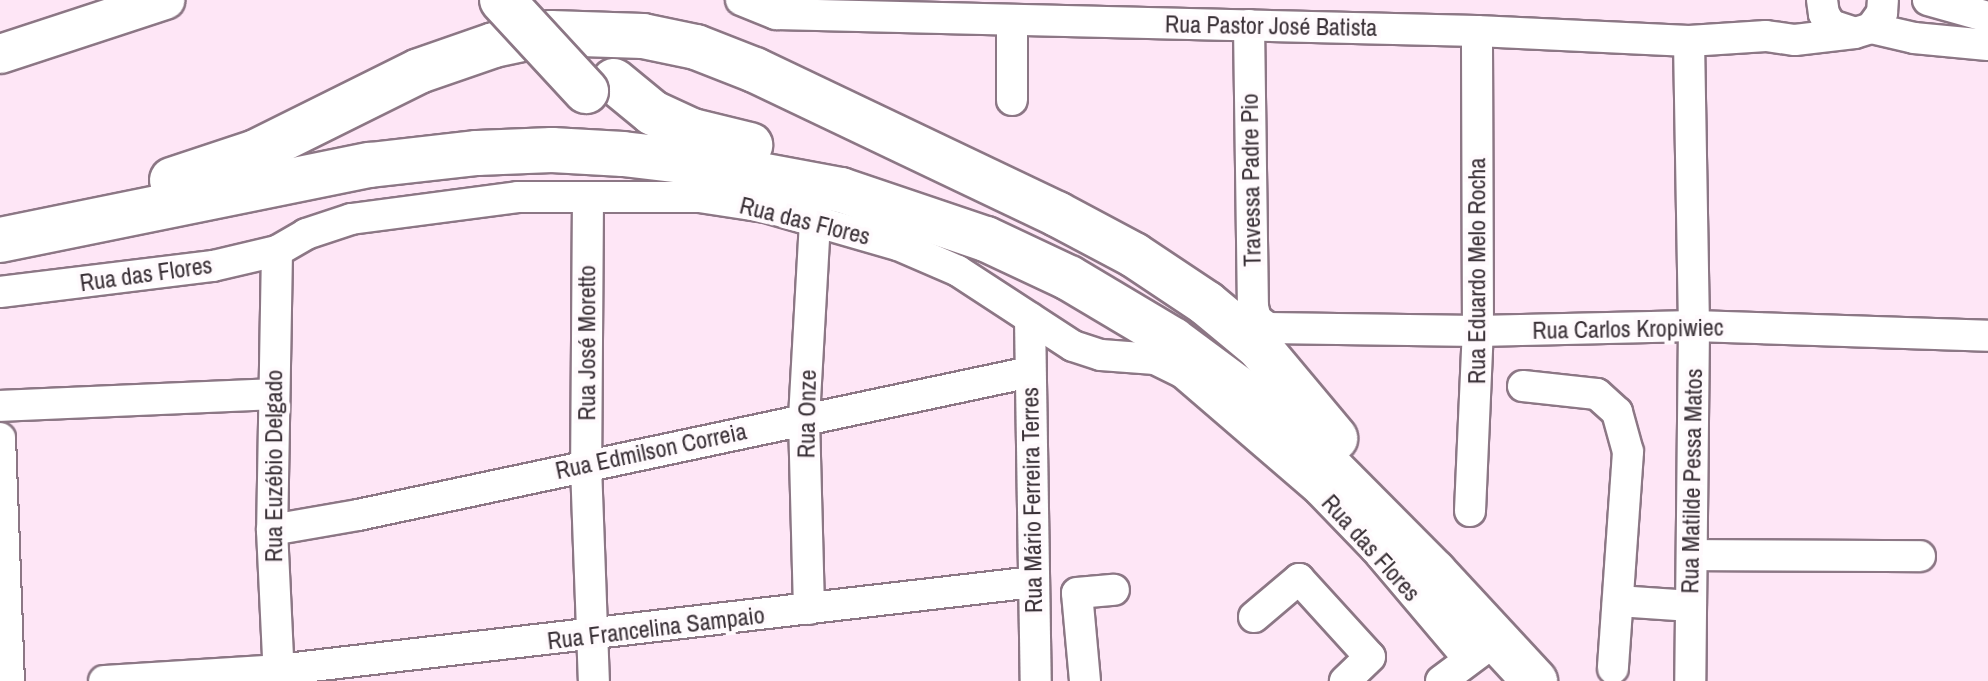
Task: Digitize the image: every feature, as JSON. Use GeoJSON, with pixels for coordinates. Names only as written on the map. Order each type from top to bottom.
{"type":"FeatureCollection","features":[{"type":"Feature","properties":{"kind":"highway"},"geometry":{"type":"LineString","coordinates":[[502,0],[600,86],[692,131],[899,184],[981,212],[1044,240],[1141,293],[1219,346],[1335,438]]}},
{"type":"Feature","properties":{"kind":"highway"},"geometry":{"type":"LineString","coordinates":[[538,0],[600,86],[622,124],[646,139],[779,169],[828,205]]}},
{"type":"Feature","properties":{"kind":"highway"},"geometry":{"type":"LineString","coordinates":[[0,219],[205,171],[256,152],[419,71],[494,45],[551,33],[643,36],[696,47],[755,70],[1057,214],[1134,255],[1206,303],[1259,347],[1335,438],[1465,570],[1557,681]]}},
{"type":"Feature","properties":{"kind":"highway"},"geometry":{"type":"LineString","coordinates":[[0,240],[370,165],[477,153],[552,150],[691,162],[828,205],[986,239],[1069,278],[1173,340],[1289,426],[1434,572],[1483,650],[1535,681]]}},
{"type":"Feature","properties":{"kind":"main road"},"geometry":{"type":"LineString","coordinates":[[0,54],[165,0]]}},
{"type":"Feature","properties":{"kind":"street","name":"Rua Pastor José Batista"},"geometry":{"type":"LineString","coordinates":[[741,0],[776,14],[1477,31],[1689,41],[1766,36],[1795,40],[1863,30]]}},
{"type":"Feature","properties":{"kind":"street"},"geometry":{"type":"LineString","coordinates":[[1863,30],[1882,13],[1883,0]]}},
{"type":"Feature","properties":{"kind":"street"},"geometry":{"type":"LineString","coordinates":[[1928,0],[1988,17]]}},
{"type":"Feature","properties":{"kind":"street"},"geometry":{"type":"LineString","coordinates":[[1973,0],[1988,5]]}},
{"type":"Feature","properties":{"kind":"street","name":"Rua Pastor José Batista"},"geometry":{"type":"LineString","coordinates":[[1766,36],[1822,1]]}},
{"type":"Feature","properties":{"kind":"street"},"geometry":{"type":"LineString","coordinates":[[1822,1],[1831,25],[1914,38],[1988,45]]}},
{"type":"Feature","properties":{"kind":"street"},"geometry":{"type":"LineString","coordinates":[[1012,20],[1012,100]]}},
{"type":"Feature","properties":{"kind":"street","name":"Travessa Padre Pio"},"geometry":{"type":"LineString","coordinates":[[1249,25],[1253,307],[1256,319],[1268,328]]}},
{"type":"Feature","properties":{"kind":"street","name":"Rua Eduardo Melo Rocha"},"geometry":{"type":"LineString","coordinates":[[1470,511],[1478,331],[1477,31]]}},
{"type":"Feature","properties":{"kind":"street","name":"Rua Matilde Pessa Matos"},"geometry":{"type":"LineString","coordinates":[[1689,41],[1694,326],[1690,681]]}},
{"type":"Feature","properties":{"kind":"street","name":"Rua das Flores"},"geometry":{"type":"LineString","coordinates":[[0,292],[213,266],[277,251],[306,234],[351,219],[518,197],[699,197],[766,207],[828,205],[898,245],[958,271],[1073,346],[1101,355],[1155,359],[1182,372],[1319,490],[1376,549],[1483,650]]}},
{"type":"Feature","properties":{"kind":"street","name":"Rua José Moretto"},"geometry":{"type":"LineString","coordinates":[[588,197],[586,466],[594,681]]}},
{"type":"Feature","properties":{"kind":"street","name":"Rua Onze"},"geometry":{"type":"LineString","coordinates":[[809,609],[804,418],[828,205]]}},
{"type":"Feature","properties":{"kind":"street","name":"Rua Euzébio Delgado"},"geometry":{"type":"LineString","coordinates":[[277,251],[272,530],[278,676]]}},
{"type":"Feature","properties":{"kind":"street","name":"Rua Mário Ferreira Terres"},"geometry":{"type":"LineString","coordinates":[[1030,318],[1036,681]]}},
{"type":"Feature","properties":{"kind":"street","name":"Rua Carlos Kropiwiec"},"geometry":{"type":"LineString","coordinates":[[1268,328],[1478,331],[1694,326],[1974,336]]}},
{"type":"Feature","properties":{"kind":"street","name":"Rua Edmilson Correia"},"geometry":{"type":"LineString","coordinates":[[272,530],[358,515],[1030,372]]}},
{"type":"Feature","properties":{"kind":"street"},"geometry":{"type":"LineString","coordinates":[[1523,386],[1597,394],[1617,412],[1628,452],[1613,668]]}},
{"type":"Feature","properties":{"kind":"street"},"geometry":{"type":"LineString","coordinates":[[0,406],[273,394]]}},
{"type":"Feature","properties":{"kind":"street"},"geometry":{"type":"LineString","coordinates":[[0,438],[9,681]]}},
{"type":"Feature","properties":{"kind":"street"},"geometry":{"type":"LineString","coordinates":[[1692,555],[1920,556]]}},
{"type":"Feature","properties":{"kind":"street"},"geometry":{"type":"LineString","coordinates":[[1254,617],[1299,579],[1370,657],[1345,681]]}},
{"type":"Feature","properties":{"kind":"street","name":"Rua Francelina Sampaio"},"geometry":{"type":"LineString","coordinates":[[119,681],[278,676],[1034,582]]}},
{"type":"Feature","properties":{"kind":"street"},"geometry":{"type":"LineString","coordinates":[[1085,681],[1077,593],[1114,590]]}},
{"type":"Feature","properties":{"kind":"street"},"geometry":{"type":"LineString","coordinates":[[1618,601],[1691,606]]}},
{"type":"Feature","properties":{"kind":"street"},"geometry":{"type":"LineString","coordinates":[[1441,681],[1483,650]]}}]}
